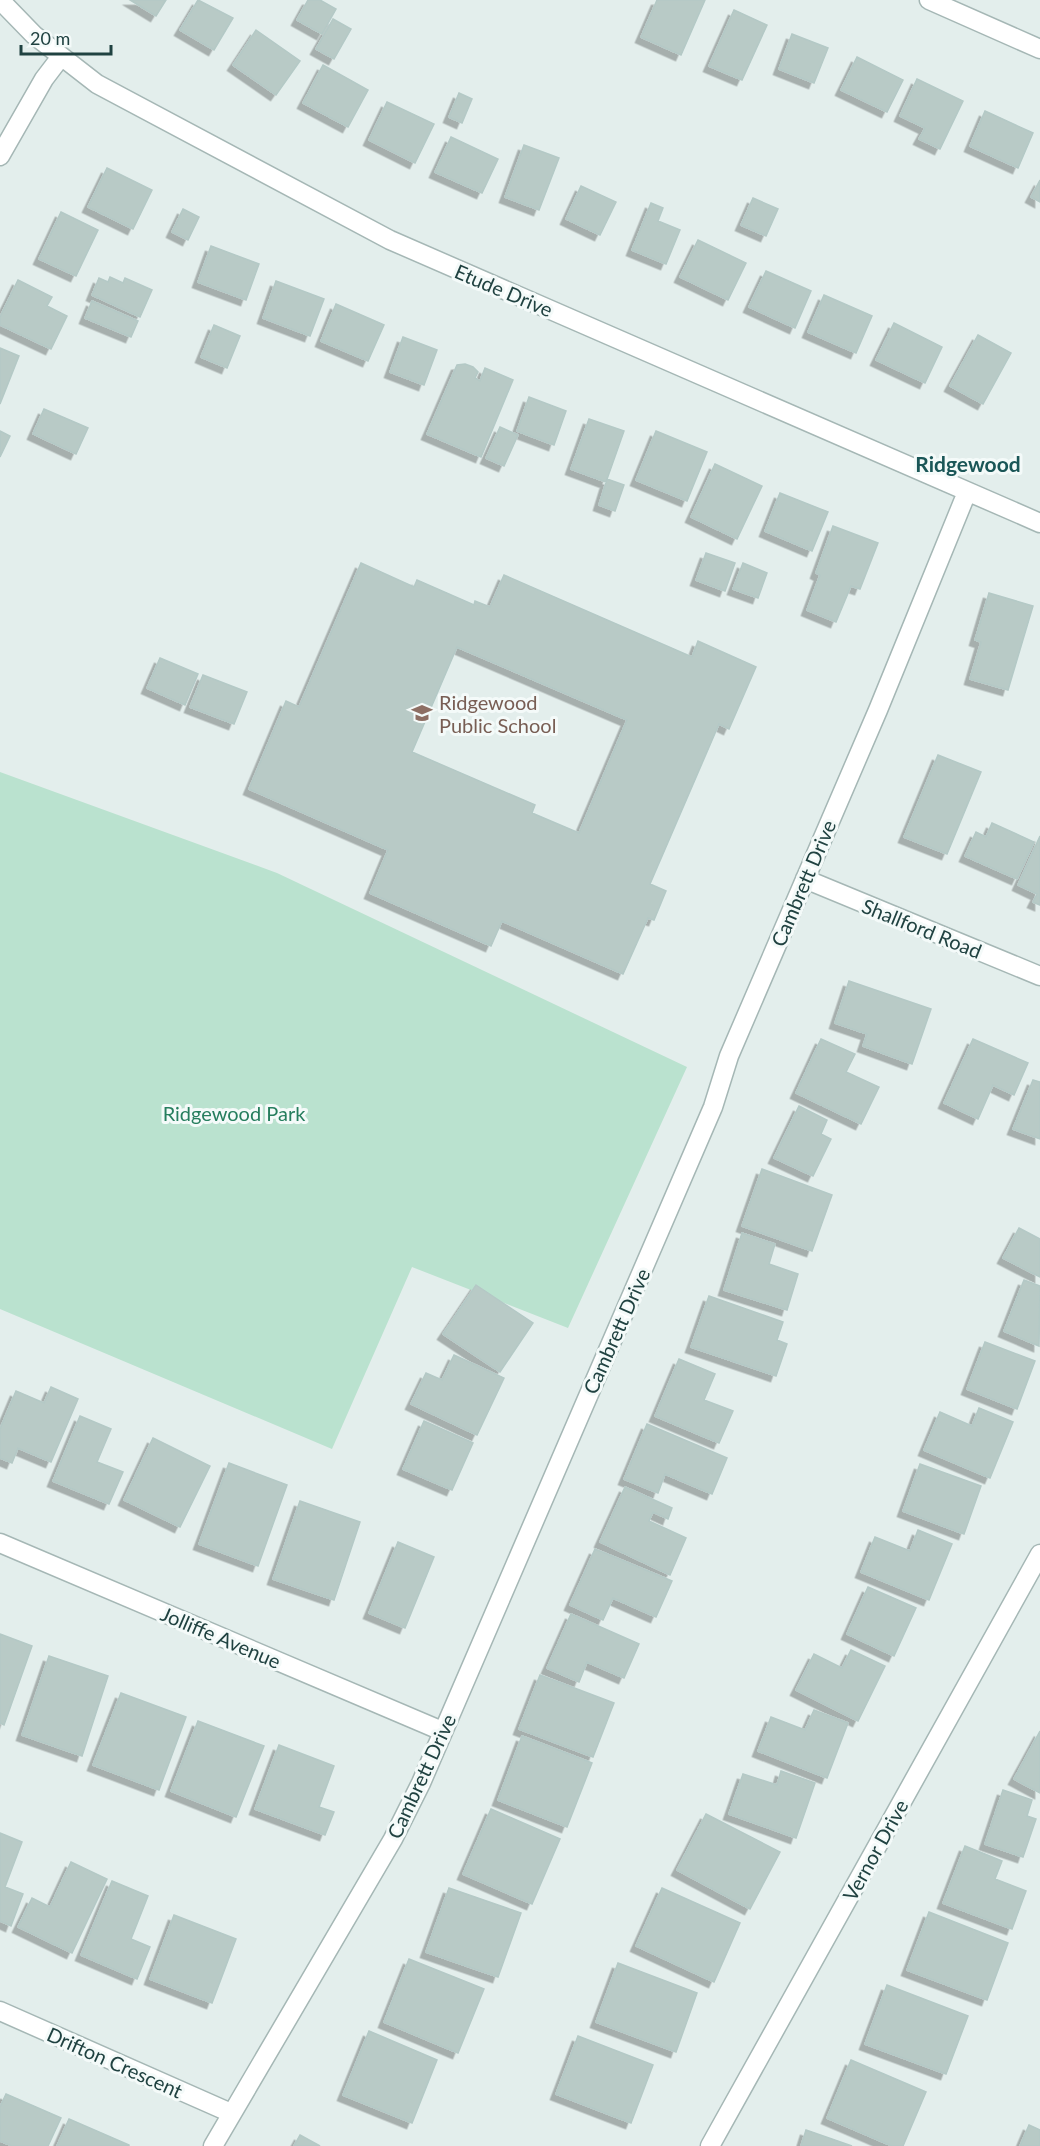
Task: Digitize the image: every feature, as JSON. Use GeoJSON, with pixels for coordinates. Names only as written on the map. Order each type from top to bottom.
{"type":"FeatureCollection","features":[{"type":"Feature","properties":{"kind":"street","name":"Etude Drive"},"geometry":{"type":"LineString","coordinates":[[0,0],[60,58],[97,84],[390,240],[1040,523]]}},
{"type":"Feature","properties":{"kind":"street"},"geometry":{"type":"LineString","coordinates":[[929,0],[1040,49]]}},
{"type":"Feature","properties":{"kind":"street"},"geometry":{"type":"LineString","coordinates":[[0,156],[44,79],[60,58]]}},
{"type":"Feature","properties":{"kind":"street","name":"Cambrett Drive"},"geometry":{"type":"LineString","coordinates":[[213,2146],[393,1839],[421,1783],[713,1107],[729,1056],[878,710],[967,492]]}},
{"type":"Feature","properties":{"kind":"street","name":"Shallford Road"},"geometry":{"type":"LineString","coordinates":[[805,879],[1040,976]]}},
{"type":"Feature","properties":{"kind":"street","name":"Jolliffe Avenue"},"geometry":{"type":"LineString","coordinates":[[0,1543],[442,1731]]}},
{"type":"Feature","properties":{"kind":"street","name":"Vernor Drive"},"geometry":{"type":"LineString","coordinates":[[710,2146],[1040,1554]]}},
{"type":"Feature","properties":{"kind":"street","name":"Drifton Crescent"},"geometry":{"type":"LineString","coordinates":[[0,2011],[231,2113]]}},
{"type":"Feature","properties":{"kind":"green space","name":"Ridgewood Park"},"geometry":{"type":"Polygon","coordinates":[[[0,772],[277,873],[687,1067],[568,1328],[412,1267],[332,1449],[0,1309],[0,772]]]}},
{"type":"Feature","properties":{"kind":"building"},"geometry":{"type":"Polygon","coordinates":[[[130,0],[166,0],[156,16],[130,0]]]}},
{"type":"Feature","properties":{"kind":"building"},"geometry":{"type":"Polygon","coordinates":[[[198,0],[233,18],[214,50],[180,30],[198,0]]]}},
{"type":"Feature","properties":{"kind":"building"},"geometry":{"type":"Polygon","coordinates":[[[308,0],[320,0],[336,9],[322,34],[297,20],[308,0]]]}},
{"type":"Feature","properties":{"kind":"building"},"geometry":{"type":"Polygon","coordinates":[[[657,0],[705,0],[681,55],[641,37],[657,0]]]}},
{"type":"Feature","properties":{"kind":"building"},"geometry":{"type":"Polygon","coordinates":[[[734,10],[767,25],[742,80],[709,66],[734,10]]]}},
{"type":"Feature","properties":{"kind":"building"},"geometry":{"type":"Polygon","coordinates":[[[333,19],[351,29],[334,59],[316,49],[333,19]]]}},
{"type":"Feature","properties":{"kind":"building"},"geometry":{"type":"Polygon","coordinates":[[[256,30],[300,61],[276,95],[233,65],[256,30]]]}},
{"type":"Feature","properties":{"kind":"building"},"geometry":{"type":"Polygon","coordinates":[[[792,34],[828,48],[814,83],[779,69],[792,34]]]}},
{"type":"Feature","properties":{"kind":"building"},"geometry":{"type":"Polygon","coordinates":[[[857,57],[903,80],[887,112],[841,90],[857,57]]]}},
{"type":"Feature","properties":{"kind":"building"},"geometry":{"type":"Polygon","coordinates":[[[323,65],[368,90],[348,127],[303,103],[323,65]]]}},
{"type":"Feature","properties":{"kind":"building"},"geometry":{"type":"Polygon","coordinates":[[[917,79],[963,101],[940,149],[919,139],[925,128],[900,116],[917,79]]]}},
{"type":"Feature","properties":{"kind":"building"},"geometry":{"type":"Polygon","coordinates":[[[459,93],[472,99],[462,123],[449,117],[459,93]]]}},
{"type":"Feature","properties":{"kind":"building"},"geometry":{"type":"Polygon","coordinates":[[[387,102],[434,124],[415,163],[369,140],[387,102]]]}},
{"type":"Feature","properties":{"kind":"building"},"geometry":{"type":"Polygon","coordinates":[[[985,111],[1033,133],[1018,168],[970,146],[985,111]]]}},
{"type":"Feature","properties":{"kind":"building"},"geometry":{"type":"Polygon","coordinates":[[[451,137],[498,159],[482,193],[435,172],[451,137]]]}},
{"type":"Feature","properties":{"kind":"building"},"geometry":{"type":"Polygon","coordinates":[[[524,145],[559,158],[539,210],[505,197],[524,145]]]}},
{"type":"Feature","properties":{"kind":"building"},"geometry":{"type":"Polygon","coordinates":[[[107,168],[152,190],[133,229],[88,207],[107,168]]]}},
{"type":"Feature","properties":{"kind":"building"},"geometry":{"type":"Polygon","coordinates":[[[1040,180],[1040,202],[1031,197],[1040,180]]]}},
{"type":"Feature","properties":{"kind":"building"},"geometry":{"type":"Polygon","coordinates":[[[581,186],[616,202],[600,235],[566,219],[581,186]]]}},
{"type":"Feature","properties":{"kind":"building"},"geometry":{"type":"Polygon","coordinates":[[[753,198],[778,209],[766,236],[741,225],[753,198]]]}},
{"type":"Feature","properties":{"kind":"building"},"geometry":{"type":"Polygon","coordinates":[[[651,203],[663,208],[658,221],[680,230],[666,264],[632,250],[651,203]]]}},
{"type":"Feature","properties":{"kind":"building"},"geometry":{"type":"Polygon","coordinates":[[[183,209],[199,217],[188,240],[172,232],[183,209]]]}},
{"type":"Feature","properties":{"kind":"building"},"geometry":{"type":"Polygon","coordinates":[[[61,212],[98,230],[76,276],[39,259],[61,212]]]}},
{"type":"Feature","properties":{"kind":"building"},"geometry":{"type":"Polygon","coordinates":[[[698,240],[746,263],[728,300],[680,277],[698,240]]]}},
{"type":"Feature","properties":{"kind":"building"},"geometry":{"type":"Polygon","coordinates":[[[211,246],[259,264],[246,300],[198,282],[211,246]]]}},
{"type":"Feature","properties":{"kind":"building"},"geometry":{"type":"Polygon","coordinates":[[[766,271],[811,291],[795,328],[749,307],[766,271]]]}},
{"type":"Feature","properties":{"kind":"building"},"geometry":{"type":"Polygon","coordinates":[[[110,277],[123,283],[125,278],[152,290],[140,317],[92,295],[99,278],[108,282],[110,277]]]}},
{"type":"Feature","properties":{"kind":"building"},"geometry":{"type":"Polygon","coordinates":[[[18,280],[52,297],[47,306],[67,316],[51,349],[0,325],[0,317],[18,280]]]}},
{"type":"Feature","properties":{"kind":"building"},"geometry":{"type":"Polygon","coordinates":[[[276,281],[324,299],[310,336],[263,318],[276,281]]]}},
{"type":"Feature","properties":{"kind":"building"},"geometry":{"type":"Polygon","coordinates":[[[824,295],[872,316],[856,353],[808,332],[824,295]]]}},
{"type":"Feature","properties":{"kind":"building"},"geometry":{"type":"Polygon","coordinates":[[[92,301],[138,321],[131,337],[85,318],[92,301]]]}},
{"type":"Feature","properties":{"kind":"building"},"geometry":{"type":"Polygon","coordinates":[[[336,304],[384,325],[368,361],[321,341],[336,304]]]}},
{"type":"Feature","properties":{"kind":"building"},"geometry":{"type":"Polygon","coordinates":[[[894,323],[942,347],[925,383],[876,360],[894,323]]]}},
{"type":"Feature","properties":{"kind":"building"},"geometry":{"type":"Polygon","coordinates":[[[214,325],[240,336],[227,368],[201,357],[214,325]]]}},
{"type":"Feature","properties":{"kind":"building"},"geometry":{"type":"Polygon","coordinates":[[[978,335],[1011,353],[983,404],[950,386],[978,335]]]}},
{"type":"Feature","properties":{"kind":"building"},"geometry":{"type":"Polygon","coordinates":[[[403,337],[437,350],[424,385],[390,372],[403,337]]]}},
{"type":"Feature","properties":{"kind":"building"},"geometry":{"type":"Polygon","coordinates":[[[0,348],[19,356],[0,404],[0,348]]]}},
{"type":"Feature","properties":{"kind":"building"},"geometry":{"type":"Polygon","coordinates":[[[465,364],[478,372],[475,378],[480,381],[485,368],[513,380],[481,457],[427,434],[457,365],[465,364]]]}},
{"type":"Feature","properties":{"kind":"building"},"geometry":{"type":"Polygon","coordinates":[[[529,397],[566,411],[554,445],[517,431],[529,397]]]}},
{"type":"Feature","properties":{"kind":"building"},"geometry":{"type":"Polygon","coordinates":[[[44,409],[88,428],[76,454],[33,434],[44,409]]]}},
{"type":"Feature","properties":{"kind":"building"},"geometry":{"type":"Polygon","coordinates":[[[589,419],[624,431],[606,482],[571,469],[589,419]]]}},
{"type":"Feature","properties":{"kind":"building"},"geometry":{"type":"Polygon","coordinates":[[[500,427],[518,435],[504,466],[486,458],[500,427]]]}},
{"type":"Feature","properties":{"kind":"building"},"geometry":{"type":"Polygon","coordinates":[[[0,431],[10,436],[0,457],[0,431]]]}},
{"type":"Feature","properties":{"kind":"building"},"geometry":{"type":"Polygon","coordinates":[[[656,431],[707,452],[687,501],[636,480],[656,431]]]}},
{"type":"Feature","properties":{"kind":"building"},"geometry":{"type":"Polygon","coordinates":[[[715,464],[762,486],[737,539],[691,517],[715,464]]]}},
{"type":"Feature","properties":{"kind":"building"},"geometry":{"type":"Polygon","coordinates":[[[607,479],[624,485],[615,511],[599,505],[607,479]]]}},
{"type":"Feature","properties":{"kind":"building"},"geometry":{"type":"Polygon","coordinates":[[[780,493],[828,512],[812,551],[765,531],[780,493]]]}},
{"type":"Feature","properties":{"kind":"building"},"geometry":{"type":"Polygon","coordinates":[[[833,526],[878,543],[860,589],[851,586],[836,622],[807,610],[820,575],[816,573],[833,526]]]}},
{"type":"Feature","properties":{"kind":"building"},"geometry":{"type":"Polygon","coordinates":[[[706,553],[735,563],[725,591],[696,580],[706,553]]]}},
{"type":"Feature","properties":{"kind":"building"},"geometry":{"type":"Polygon","coordinates":[[[361,563],[414,587],[417,580],[474,605],[475,601],[490,607],[504,575],[692,657],[698,641],[756,667],[729,729],[719,724],[650,884],[666,891],[654,920],[648,918],[623,974],[502,921],[491,946],[370,893],[388,850],[249,789],[286,701],[299,707],[361,563]],[[457,647],[412,752],[535,805],[532,813],[579,833],[627,720],[457,647]]]}},
{"type":"Feature","properties":{"kind":"building"},"geometry":{"type":"Polygon","coordinates":[[[743,563],[767,573],[758,598],[733,589],[743,563]]]}},
{"type":"Feature","properties":{"kind":"building"},"geometry":{"type":"Polygon","coordinates":[[[989,593],[1033,606],[1008,690],[970,679],[981,642],[975,640],[989,593]]]}},
{"type":"Feature","properties":{"kind":"building"},"geometry":{"type":"Polygon","coordinates":[[[160,658],[198,674],[185,705],[147,688],[160,658]]]}},
{"type":"Feature","properties":{"kind":"building"},"geometry":{"type":"Polygon","coordinates":[[[203,675],[247,692],[234,724],[190,707],[203,675]]]}},
{"type":"Feature","properties":{"kind":"building"},"geometry":{"type":"Polygon","coordinates":[[[938,755],[981,772],[947,854],[904,837],[938,755]]]}},
{"type":"Feature","properties":{"kind":"building"},"geometry":{"type":"Polygon","coordinates":[[[992,823],[1034,842],[1017,879],[965,856],[976,832],[986,837],[992,823]]]}},
{"type":"Feature","properties":{"kind":"building"},"geometry":{"type":"Polygon","coordinates":[[[1040,836],[1040,905],[1033,902],[1037,894],[1018,885],[1040,836]]]}},
{"type":"Feature","properties":{"kind":"building"},"geometry":{"type":"Polygon","coordinates":[[[849,981],[931,1009],[912,1064],[863,1046],[867,1034],[835,1023],[849,981]]]}},
{"type":"Feature","properties":{"kind":"building"},"geometry":{"type":"Polygon","coordinates":[[[821,1039],[855,1054],[846,1072],[879,1087],[861,1124],[796,1093],[821,1039]]]}},
{"type":"Feature","properties":{"kind":"building"},"geometry":{"type":"Polygon","coordinates":[[[973,1039],[1028,1063],[1014,1095],[993,1085],[978,1119],[944,1103],[973,1039]]]}},
{"type":"Feature","properties":{"kind":"building"},"geometry":{"type":"Polygon","coordinates":[[[1033,1080],[1040,1082],[1040,1139],[1013,1129],[1033,1080]]]}},
{"type":"Feature","properties":{"kind":"building"},"geometry":{"type":"Polygon","coordinates":[[[799,1106],[827,1120],[821,1134],[831,1139],[813,1176],[774,1158],[799,1106]]]}},
{"type":"Feature","properties":{"kind":"building"},"geometry":{"type":"Polygon","coordinates":[[[762,1169],[832,1195],[812,1251],[742,1226],[762,1169]]]}},
{"type":"Feature","properties":{"kind":"building"},"geometry":{"type":"Polygon","coordinates":[[[1019,1228],[1040,1239],[1040,1277],[1003,1258],[1019,1228]]]}},
{"type":"Feature","properties":{"kind":"building"},"geometry":{"type":"Polygon","coordinates":[[[742,1233],[775,1244],[769,1264],[798,1274],[787,1310],[724,1290],[742,1233]]]}},
{"type":"Feature","properties":{"kind":"building"},"geometry":{"type":"Polygon","coordinates":[[[1024,1280],[1040,1286],[1039,1346],[1004,1331],[1024,1280]]]}},
{"type":"Feature","properties":{"kind":"building"},"geometry":{"type":"Polygon","coordinates":[[[476,1285],[533,1323],[500,1372],[443,1334],[476,1285]]]}},
{"type":"Feature","properties":{"kind":"building"},"geometry":{"type":"Polygon","coordinates":[[[709,1296],[783,1322],[777,1340],[787,1344],[776,1376],[691,1347],[709,1296]]]}},
{"type":"Feature","properties":{"kind":"building"},"geometry":{"type":"Polygon","coordinates":[[[985,1342],[1035,1361],[1017,1409],[967,1389],[985,1342]]]}},
{"type":"Feature","properties":{"kind":"building"},"geometry":{"type":"Polygon","coordinates":[[[454,1355],[504,1378],[477,1435],[411,1404],[426,1373],[442,1380],[454,1355]]]}},
{"type":"Feature","properties":{"kind":"building"},"geometry":{"type":"Polygon","coordinates":[[[679,1359],[715,1374],[704,1400],[733,1411],[719,1443],[655,1416],[679,1359]]]}},
{"type":"Feature","properties":{"kind":"building"},"geometry":{"type":"Polygon","coordinates":[[[51,1387],[78,1399],[51,1462],[18,1448],[12,1463],[0,1458],[0,1429],[16,1391],[44,1403],[51,1387]]]}},
{"type":"Feature","properties":{"kind":"building"},"geometry":{"type":"Polygon","coordinates":[[[979,1408],[1013,1422],[990,1478],[924,1450],[940,1412],[972,1426],[979,1408]]]}},
{"type":"Feature","properties":{"kind":"building"},"geometry":{"type":"Polygon","coordinates":[[[80,1416],[111,1429],[97,1462],[123,1472],[109,1504],[53,1481],[80,1416]]]}},
{"type":"Feature","properties":{"kind":"building"},"geometry":{"type":"Polygon","coordinates":[[[424,1421],[473,1443],[452,1490],[403,1469],[424,1421]]]}},
{"type":"Feature","properties":{"kind":"building"},"geometry":{"type":"Polygon","coordinates":[[[647,1424],[727,1458],[712,1494],[665,1474],[658,1493],[624,1479],[647,1424]]]}},
{"type":"Feature","properties":{"kind":"building"},"geometry":{"type":"Polygon","coordinates":[[[153,1438],[210,1466],[180,1527],[124,1500],[153,1438]]]}},
{"type":"Feature","properties":{"kind":"building"},"geometry":{"type":"Polygon","coordinates":[[[229,1463],[287,1485],[258,1566],[199,1544],[229,1463]]]}},
{"type":"Feature","properties":{"kind":"building"},"geometry":{"type":"Polygon","coordinates":[[[920,1464],[981,1486],[964,1534],[903,1511],[920,1464]]]}},
{"type":"Feature","properties":{"kind":"building"},"geometry":{"type":"Polygon","coordinates":[[[625,1487],[672,1508],[668,1519],[653,1512],[649,1521],[686,1538],[670,1575],[600,1542],[625,1487]]]}},
{"type":"Feature","properties":{"kind":"building"},"geometry":{"type":"Polygon","coordinates":[[[300,1501],[360,1522],[334,1600],[273,1579],[300,1501]]]}},
{"type":"Feature","properties":{"kind":"building"},"geometry":{"type":"Polygon","coordinates":[[[918,1530],[952,1544],[929,1600],[861,1572],[875,1537],[910,1551],[918,1530]]]}},
{"type":"Feature","properties":{"kind":"building"},"geometry":{"type":"Polygon","coordinates":[[[398,1542],[434,1557],[405,1628],[369,1613],[398,1542]]]}},
{"type":"Feature","properties":{"kind":"building"},"geometry":{"type":"Polygon","coordinates":[[[595,1549],[672,1581],[656,1617],[613,1598],[603,1620],[570,1605],[595,1549]]]}},
{"type":"Feature","properties":{"kind":"building"},"geometry":{"type":"Polygon","coordinates":[[[868,1587],[916,1608],[894,1656],[847,1634],[868,1587]]]}},
{"type":"Feature","properties":{"kind":"building"},"geometry":{"type":"Polygon","coordinates":[[[571,1614],[639,1644],[624,1678],[587,1662],[579,1682],[547,1668],[571,1614]]]}},
{"type":"Feature","properties":{"kind":"building"},"geometry":{"type":"Polygon","coordinates":[[[0,1634],[32,1646],[4,1725],[0,1723],[0,1634]]]}},
{"type":"Feature","properties":{"kind":"building"},"geometry":{"type":"Polygon","coordinates":[[[851,1650],[885,1666],[858,1721],[796,1690],[814,1654],[842,1668],[851,1650]]]}},
{"type":"Feature","properties":{"kind":"building"},"geometry":{"type":"Polygon","coordinates":[[[49,1656],[108,1676],[82,1756],[22,1735],[49,1656]]]}},
{"type":"Feature","properties":{"kind":"building"},"geometry":{"type":"Polygon","coordinates":[[[540,1675],[614,1703],[593,1757],[519,1729],[540,1675]]]}},
{"type":"Feature","properties":{"kind":"building"},"geometry":{"type":"Polygon","coordinates":[[[121,1693],[186,1717],[159,1790],[93,1765],[121,1693]]]}},
{"type":"Feature","properties":{"kind":"building"},"geometry":{"type":"Polygon","coordinates":[[[814,1710],[848,1723],[827,1778],[758,1751],[771,1717],[805,1730],[814,1710]]]}},
{"type":"Feature","properties":{"kind":"building"},"geometry":{"type":"Polygon","coordinates":[[[198,1721],[264,1746],[236,1817],[171,1791],[198,1721]]]}},
{"type":"Feature","properties":{"kind":"building"},"geometry":{"type":"Polygon","coordinates":[[[1040,1731],[1040,1793],[1014,1779],[1040,1731]]]}},
{"type":"Feature","properties":{"kind":"building"},"geometry":{"type":"Polygon","coordinates":[[[522,1736],[592,1763],[567,1827],[498,1800],[522,1736]]]}},
{"type":"Feature","properties":{"kind":"building"},"geometry":{"type":"Polygon","coordinates":[[[279,1745],[334,1766],[319,1807],[334,1812],[325,1835],[255,1809],[279,1745]]]}},
{"type":"Feature","properties":{"kind":"building"},"geometry":{"type":"Polygon","coordinates":[[[781,1771],[815,1783],[796,1838],[729,1814],[743,1774],[777,1785],[781,1771]]]}},
{"type":"Feature","properties":{"kind":"building"},"geometry":{"type":"Polygon","coordinates":[[[1003,1790],[1032,1800],[1027,1816],[1036,1819],[1023,1857],[985,1844],[1003,1790]]]}},
{"type":"Feature","properties":{"kind":"building"},"geometry":{"type":"Polygon","coordinates":[[[491,1809],[560,1839],[532,1904],[463,1874],[491,1809]]]}},
{"type":"Feature","properties":{"kind":"building"},"geometry":{"type":"Polygon","coordinates":[[[706,1814],[780,1852],[750,1909],[677,1870],[706,1814]]]}},
{"type":"Feature","properties":{"kind":"building"},"geometry":{"type":"Polygon","coordinates":[[[0,1833],[22,1842],[5,1887],[23,1894],[11,1926],[0,1921],[0,1833]]]}},
{"type":"Feature","properties":{"kind":"building"},"geometry":{"type":"Polygon","coordinates":[[[965,1846],[1002,1861],[995,1879],[1026,1891],[1012,1929],[943,1903],[965,1846]]]}},
{"type":"Feature","properties":{"kind":"building"},"geometry":{"type":"Polygon","coordinates":[[[71,1862],[107,1879],[72,1953],[18,1927],[32,1898],[50,1907],[71,1862]]]}},
{"type":"Feature","properties":{"kind":"building"},"geometry":{"type":"Polygon","coordinates":[[[112,1881],[148,1896],[131,1939],[150,1947],[137,1979],[81,1955],[112,1881]]]}},
{"type":"Feature","properties":{"kind":"building"},"geometry":{"type":"Polygon","coordinates":[[[449,1888],[521,1913],[498,1977],[426,1952],[449,1888]]]}},
{"type":"Feature","properties":{"kind":"building"},"geometry":{"type":"Polygon","coordinates":[[[662,1888],[740,1923],[714,1982],[636,1946],[662,1888]]]}},
{"type":"Feature","properties":{"kind":"building"},"geometry":{"type":"Polygon","coordinates":[[[929,1912],[1008,1943],[987,2000],[907,1970],[929,1912]]]}},
{"type":"Feature","properties":{"kind":"building"},"geometry":{"type":"Polygon","coordinates":[[[174,1915],[236,1939],[212,2003],[150,1979],[174,1915]]]}},
{"type":"Feature","properties":{"kind":"building"},"geometry":{"type":"Polygon","coordinates":[[[409,1959],[484,1989],[458,2053],[384,2022],[409,1959]]]}},
{"type":"Feature","properties":{"kind":"building"},"geometry":{"type":"Polygon","coordinates":[[[618,1963],[697,1993],[676,2052],[596,2022],[618,1963]]]}},
{"type":"Feature","properties":{"kind":"building"},"geometry":{"type":"Polygon","coordinates":[[[887,1985],[968,2016],[946,2074],[865,2044],[887,1985]]]}},
{"type":"Feature","properties":{"kind":"building"},"geometry":{"type":"Polygon","coordinates":[[[369,2031],[437,2060],[412,2123],[343,2095],[369,2031]]]}},
{"type":"Feature","properties":{"kind":"building"},"geometry":{"type":"Polygon","coordinates":[[[578,2036],[653,2065],[631,2123],[556,2094],[578,2036]]]}},
{"type":"Feature","properties":{"kind":"building"},"geometry":{"type":"Polygon","coordinates":[[[851,2060],[926,2092],[903,2146],[892,2146],[827,2118],[851,2060]]]}},
{"type":"Feature","properties":{"kind":"building"},"geometry":{"type":"Polygon","coordinates":[[[6,2094],[61,2118],[48,2146],[12,2146],[0,2141],[0,2107],[6,2094]]]}},
{"type":"Feature","properties":{"kind":"building"},"geometry":{"type":"Polygon","coordinates":[[[69,2119],[129,2145],[129,2146],[57,2146],[69,2119]]]}},
{"type":"Feature","properties":{"kind":"building"},"geometry":{"type":"Polygon","coordinates":[[[1029,2125],[1040,2130],[1040,2146],[1020,2146],[1029,2125]]]}},
{"type":"Feature","properties":{"kind":"building"},"geometry":{"type":"Polygon","coordinates":[[[806,2130],[852,2146],[801,2146],[806,2130]]]}},
{"type":"Feature","properties":{"kind":"building"},"geometry":{"type":"Polygon","coordinates":[[[300,2135],[320,2146],[294,2146],[300,2135]]]}},
{"type":"Feature","properties":{"kind":"place","name":"Ridgewood Public School"},"geometry":{"type":"Point","coordinates":[422,713]}},
{"type":"Feature","properties":{"kind":"district","name":"Ridgewood"},"geometry":{"type":"Point","coordinates":[968,463]}}]}
